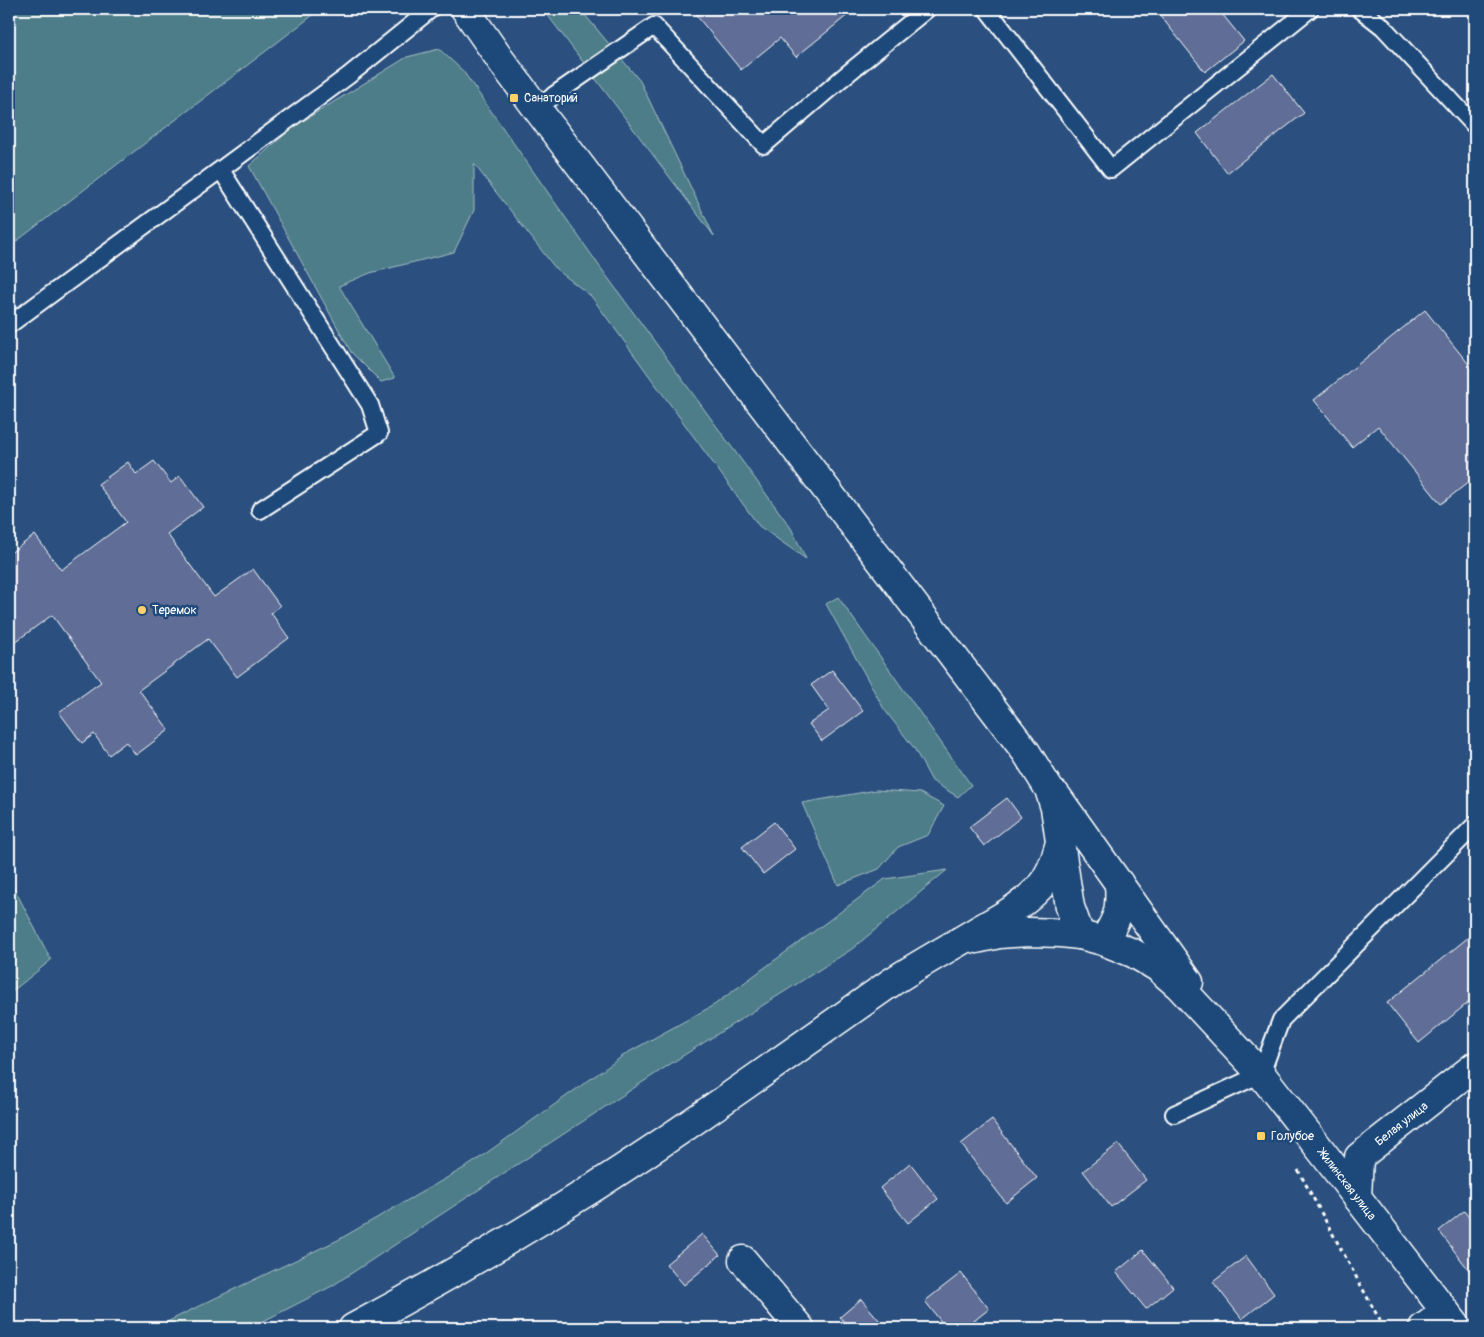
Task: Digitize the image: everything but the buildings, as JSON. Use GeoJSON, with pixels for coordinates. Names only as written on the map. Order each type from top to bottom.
{"type":"FeatureCollection","features":[{"type":"Feature","properties":{"kind":"street"},"geometry":{"type":"LineString","coordinates":[[465,9],[538,110],[1031,760],[1232,1042]]}},
{"type":"Feature","properties":{"kind":"street"},"geometry":{"type":"LineString","coordinates":[[1031,760],[1049,789],[1055,808],[1070,907],[1092,938]]}},
{"type":"Feature","properties":{"kind":"street"},"geometry":{"type":"LineString","coordinates":[[353,1328],[432,1285],[585,1193],[654,1148],[904,974],[1004,915],[1024,901],[1038,889],[1048,876],[1055,861],[1059,845],[1058,826]]}},
{"type":"Feature","properties":{"kind":"street"},"geometry":{"type":"LineString","coordinates":[[1092,938],[1113,927],[1119,912],[1119,883]]}},
{"type":"Feature","properties":{"kind":"street"},"geometry":{"type":"LineString","coordinates":[[950,947],[999,934],[1028,932],[1061,933],[1092,938],[1133,953],[1157,967],[1179,986],[1232,1042]]}},
{"type":"Feature","properties":{"kind":"street","name":"Жилинская улица"},"geometry":{"type":"LineString","coordinates":[[1232,1042],[1261,1074],[1451,1320]]}},
{"type":"Feature","properties":{"kind":"street","name":"Белая улица"},"geometry":{"type":"LineString","coordinates":[[1357,1197],[1360,1157],[1475,1066]]}},
{"type":"Feature","properties":{"kind":"street"},"geometry":{"type":"LineString","coordinates":[[743,1260],[800,1328]]}},
{"type":"Feature","properties":{"kind":"street"},"geometry":{"type":"LineString","coordinates":[[1423,1328],[1451,1320]]}},
{"type":"Feature","properties":{"kind":"lane"},"geometry":{"type":"LineString","coordinates":[[9,325],[348,76],[431,9]]}},
{"type":"Feature","properties":{"kind":"lane"},"geometry":{"type":"LineString","coordinates":[[538,110],[554,96],[654,26],[764,145],[840,79],[927,9]]}},
{"type":"Feature","properties":{"kind":"lane"},"geometry":{"type":"LineString","coordinates":[[987,9],[1112,169],[1310,9]]}},
{"type":"Feature","properties":{"kind":"lane"},"geometry":{"type":"LineString","coordinates":[[1360,9],[1383,28],[1475,126]]}},
{"type":"Feature","properties":{"kind":"lane"},"geometry":{"type":"LineString","coordinates":[[221,170],[370,405],[379,433],[260,510]]}},
{"type":"Feature","properties":{"kind":"lane"},"geometry":{"type":"LineString","coordinates":[[1174,1114],[1261,1074],[1281,1020],[1475,825]]}},
{"type":"Feature","properties":{"kind":"path"},"geometry":{"type":"LineString","coordinates":[[1298,1170],[1384,1328]]}},
{"type":"Feature","properties":{"kind":"green space"},"geometry":{"type":"Polygon","coordinates":[[[9,9],[321,9],[9,247],[9,9]]]}},
{"type":"Feature","properties":{"kind":"green space"},"geometry":{"type":"Polygon","coordinates":[[[543,9],[580,9],[640,81],[714,236],[543,9]]]}},
{"type":"Feature","properties":{"kind":"green space"},"geometry":{"type":"Polygon","coordinates":[[[439,49],[463,71],[600,267],[791,528],[806,559],[759,526],[591,296],[556,269],[474,164],[474,210],[454,252],[370,273],[339,286],[395,378],[381,382],[351,352],[249,166],[293,127],[407,57],[439,49]]]}},
{"type":"Feature","properties":{"kind":"green space"},"geometry":{"type":"Polygon","coordinates":[[[838,597],[971,785],[958,797],[932,781],[914,748],[884,709],[826,604],[838,597]]]}},
{"type":"Feature","properties":{"kind":"green space"},"geometry":{"type":"Polygon","coordinates":[[[876,790],[920,793],[944,806],[928,835],[898,847],[879,869],[838,885],[802,803],[876,790]]]}},
{"type":"Feature","properties":{"kind":"green space"},"geometry":{"type":"Polygon","coordinates":[[[947,870],[852,949],[681,1057],[332,1286],[250,1328],[155,1328],[338,1240],[471,1164],[627,1053],[714,1005],[885,879],[947,870]]]}},
{"type":"Feature","properties":{"kind":"green space"},"geometry":{"type":"Polygon","coordinates":[[[9,878],[51,960],[9,994],[9,878]]]}},
{"type":"Feature","properties":{"kind":"place","name":"Санаторий"},"geometry":{"type":"Point","coordinates":[514,98]}},
{"type":"Feature","properties":{"kind":"place","name":"Теремок"},"geometry":{"type":"Point","coordinates":[142,610]}},
{"type":"Feature","properties":{"kind":"place","name":"Голубое"},"geometry":{"type":"Point","coordinates":[1261,1136]}}]}
